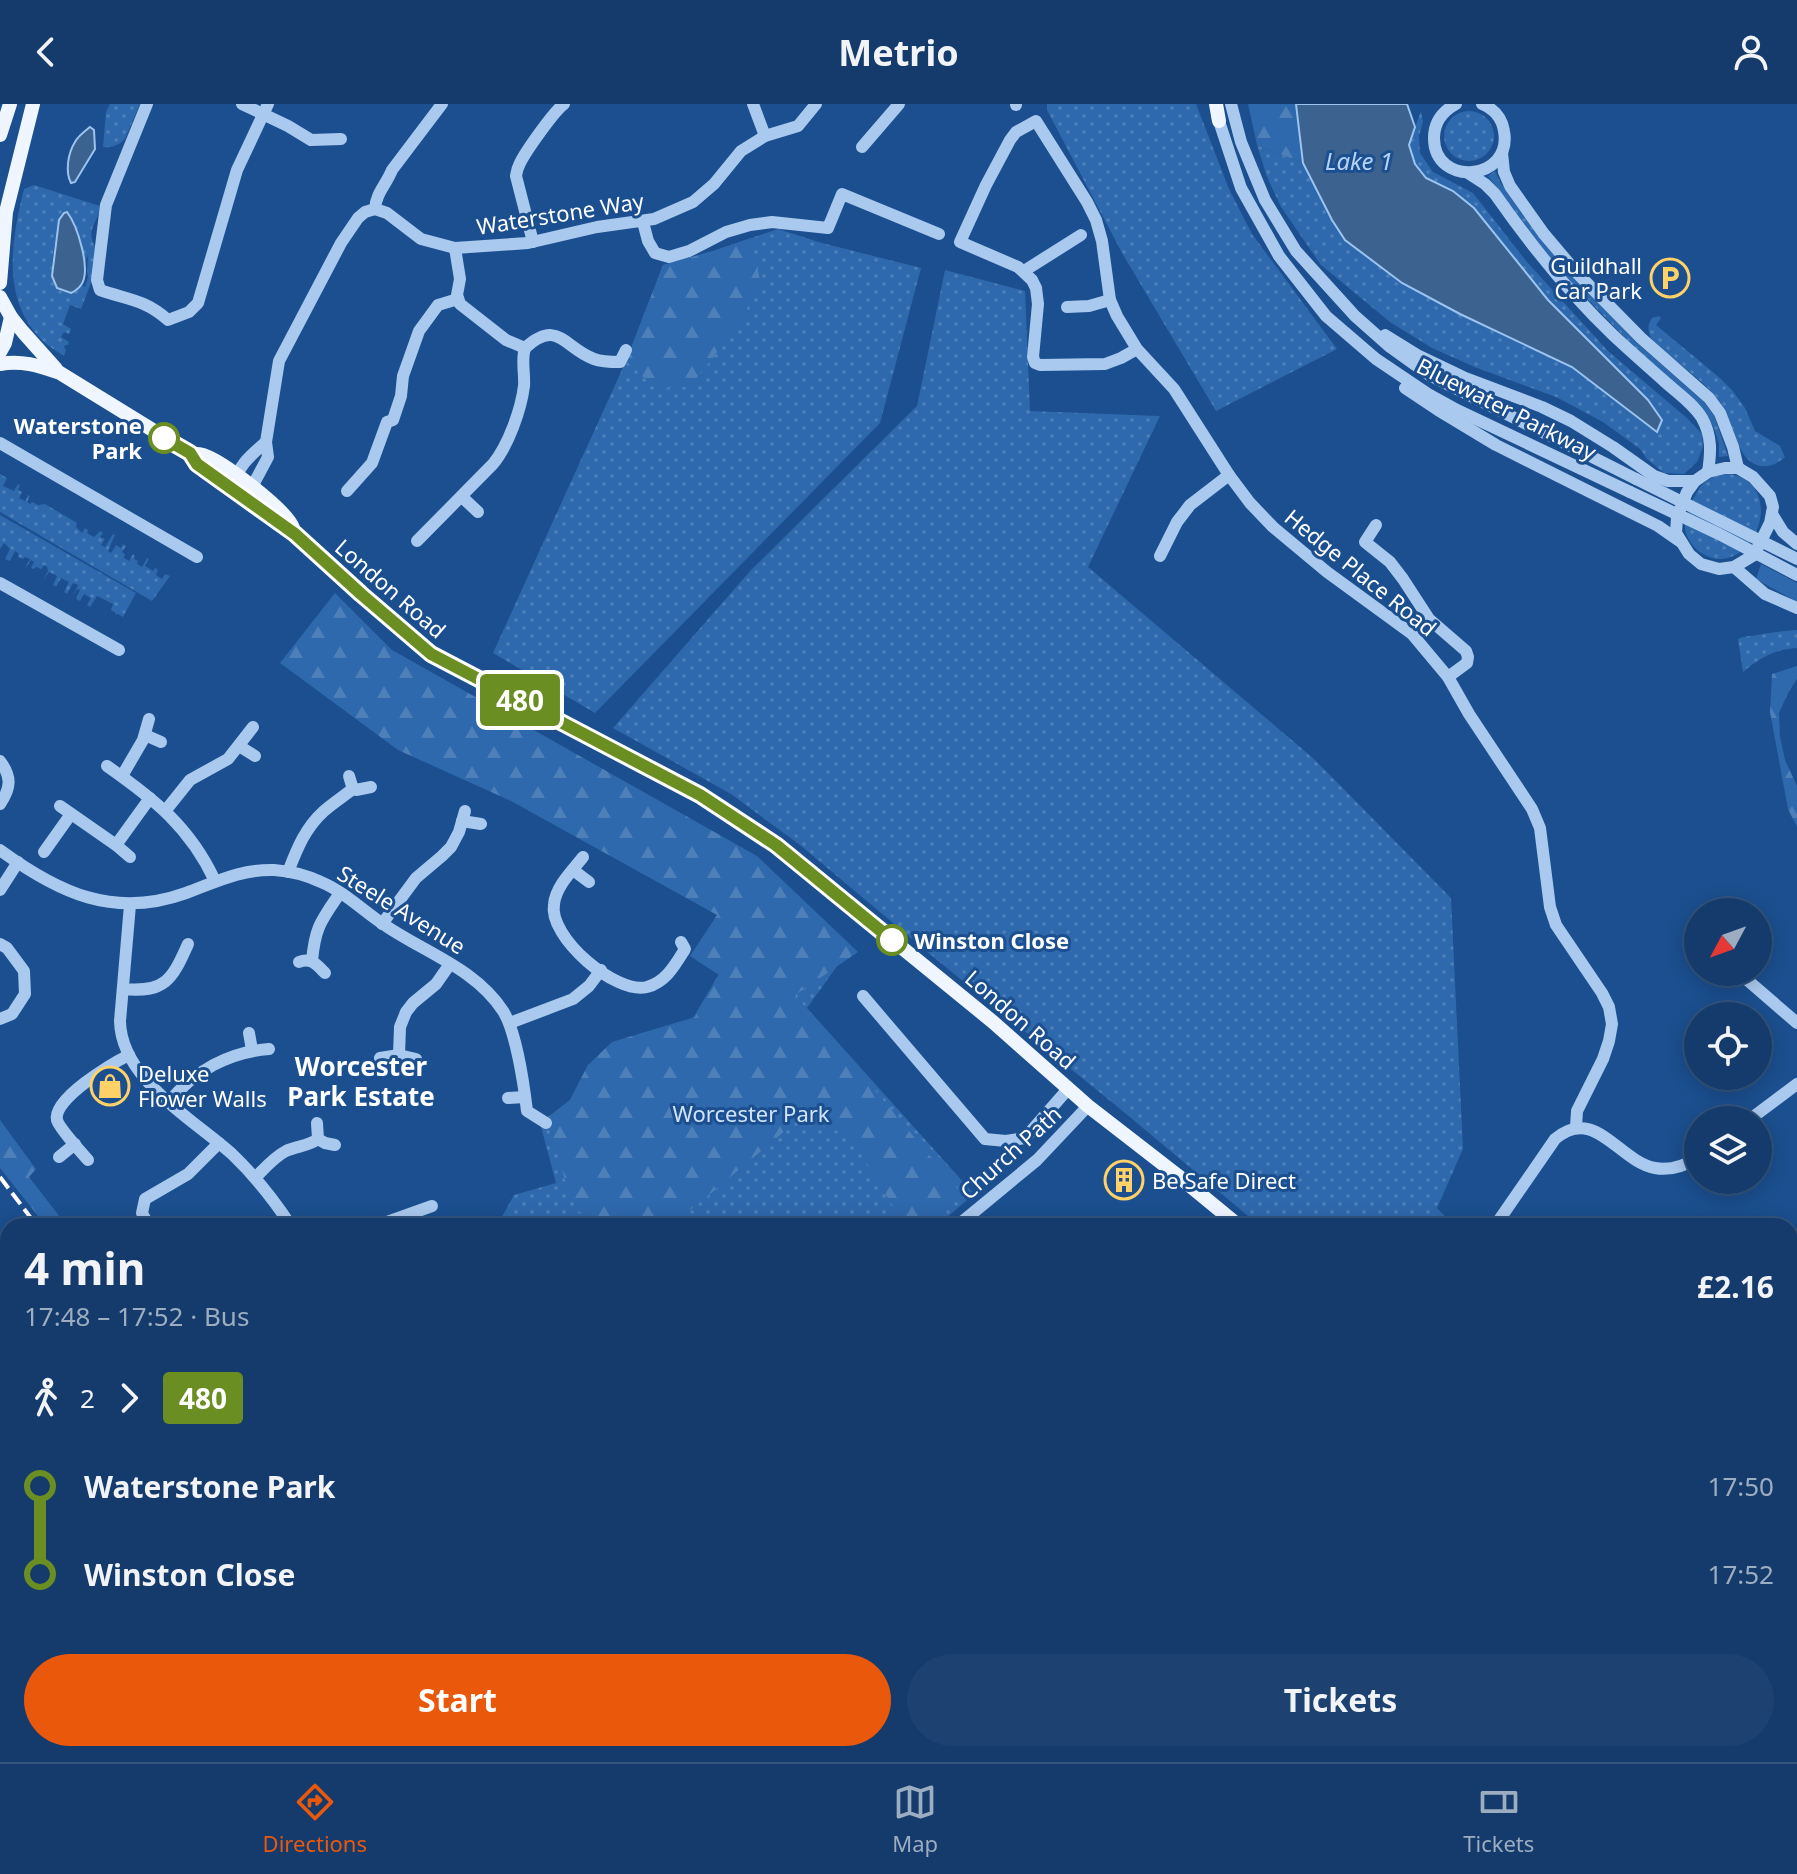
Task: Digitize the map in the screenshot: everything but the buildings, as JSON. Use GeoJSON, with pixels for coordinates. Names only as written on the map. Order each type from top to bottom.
{"type":"FeatureCollection","features":[{"type":"Feature","properties":{"kind":"main road"},"geometry":{"type":"LineString","coordinates":[[1,128],[10,104]]}},
{"type":"Feature","properties":{"kind":"main road"},"geometry":{"type":"LineString","coordinates":[[0,283],[6,212],[33,104]]}},
{"type":"Feature","properties":{"kind":"main road"},"geometry":{"type":"LineString","coordinates":[[1215,104],[1219,121]]}},
{"type":"Feature","properties":{"kind":"main road","name":"London Road"},"geometry":{"type":"LineString","coordinates":[[0,297],[11,317],[60,373]]}},
{"type":"Feature","properties":{"kind":"main road"},"geometry":{"type":"LineString","coordinates":[[0,352],[11,317]]}},
{"type":"Feature","properties":{"kind":"main road","name":"London Road"},"geometry":{"type":"LineString","coordinates":[[0,364],[19,362],[60,373],[190,453],[197,464],[295,534],[431,654],[700,795],[776,845],[971,1004],[1088,1106],[1229,1218]]}},
{"type":"Feature","properties":{"kind":"main road","name":"London Road"},"geometry":{"type":"LineString","coordinates":[[190,453],[202,454],[237,475],[290,521],[295,534]]}},
{"type":"Feature","properties":{"kind":"street"},"geometry":{"type":"LineString","coordinates":[[147,104],[106,205],[97,282],[101,291],[142,302],[168,320],[189,312],[198,303],[237,170],[266,109]]}},
{"type":"Feature","properties":{"kind":"street"},"geometry":{"type":"LineString","coordinates":[[242,104],[266,109],[311,140],[341,139]]}},
{"type":"Feature","properties":{"kind":"street"},"geometry":{"type":"LineString","coordinates":[[266,442],[249,457],[237,475],[236,491],[252,487],[268,457],[266,442],[279,361],[327,268],[354,222],[365,212],[375,209],[378,193],[392,170],[442,104]]}},
{"type":"Feature","properties":{"kind":"street"},"geometry":{"type":"LineString","coordinates":[[533,242],[516,176],[517,169],[557,109],[564,104]]}},
{"type":"Feature","properties":{"kind":"street"},"geometry":{"type":"LineString","coordinates":[[753,104],[765,136]]}},
{"type":"Feature","properties":{"kind":"street","name":"Waterstone Way"},"geometry":{"type":"LineString","coordinates":[[375,209],[387,213],[421,239],[455,248],[533,242],[597,227],[643,222],[693,202],[714,184],[738,154],[765,136],[798,126],[816,104]]}},
{"type":"Feature","properties":{"kind":"street"},"geometry":{"type":"LineString","coordinates":[[862,147],[899,104]]}},
{"type":"Feature","properties":{"kind":"street","name":"Bluewater Parkway"},"geometry":{"type":"LineString","coordinates":[[1231,104],[1241,142],[1265,200],[1296,251],[1355,316],[1390,347],[1429,375],[1797,559]]}},
{"type":"Feature","properties":{"kind":"street"},"geometry":{"type":"LineString","coordinates":[[1435,104],[1437,122]]}},
{"type":"Feature","properties":{"kind":"street"},"geometry":{"type":"LineString","coordinates":[[1456,104],[1442,114],[1434,133],[1434,145],[1446,165],[1456,171],[1478,172],[1496,162],[1502,153]]}},
{"type":"Feature","properties":{"kind":"street"},"geometry":{"type":"LineString","coordinates":[[1482,104],[1497,115],[1503,126],[1504,172],[1510,186],[1544,234],[1578,274],[1641,338],[1709,398],[1720,413],[1738,468]]}},
{"type":"Feature","properties":{"kind":"street","name":"Hedge Place Road"},"geometry":{"type":"LineString","coordinates":[[1024,271],[960,242],[1010,140],[1016,132],[1036,121],[1096,220],[1110,300],[1137,349],[1174,389],[1229,475],[1273,527],[1327,572],[1412,634],[1448,677],[1532,809],[1540,828],[1550,907],[1556,925],[1602,993],[1612,1024],[1603,1059],[1577,1111],[1576,1127]]}},
{"type":"Feature","properties":{"kind":"street","name":"Bluewater Parkway"},"geometry":{"type":"LineString","coordinates":[[1219,121],[1241,188],[1279,256],[1326,316],[1384,365],[1437,399],[1719,534],[1797,575]]}},
{"type":"Feature","properties":{"kind":"street"},"geometry":{"type":"LineString","coordinates":[[1468,173],[1495,194],[1557,276],[1589,312],[1701,416],[1709,433],[1711,451],[1708,472]]}},
{"type":"Feature","properties":{"kind":"street"},"geometry":{"type":"LineString","coordinates":[[643,222],[655,253],[669,257],[750,225],[772,222],[828,228],[842,194],[939,234]]}},
{"type":"Feature","properties":{"kind":"street"},"geometry":{"type":"LineString","coordinates":[[1081,235],[1024,271],[1036,288],[1038,304],[1035,363],[1105,364],[1137,349]]}},
{"type":"Feature","properties":{"kind":"street"},"geometry":{"type":"LineString","coordinates":[[455,248],[460,279],[458,299],[462,307],[506,340],[525,348]]}},
{"type":"Feature","properties":{"kind":"street"},"geometry":{"type":"LineString","coordinates":[[347,491],[371,466],[387,422],[393,420],[401,396],[403,376],[419,331],[438,305],[458,299]]}},
{"type":"Feature","properties":{"kind":"street"},"geometry":{"type":"LineString","coordinates":[[1067,307],[1089,306],[1110,300]]}},
{"type":"Feature","properties":{"kind":"street"},"geometry":{"type":"LineString","coordinates":[[1326,316],[1388,375],[1418,398],[1488,441],[1658,526],[1681,542]]}},
{"type":"Feature","properties":{"kind":"street"},"geometry":{"type":"LineString","coordinates":[[1355,316],[1430,361],[1571,421],[1654,476],[1668,481],[1695,481]]}},
{"type":"Feature","properties":{"kind":"street"},"geometry":{"type":"LineString","coordinates":[[417,541],[496,461],[507,440],[524,389],[525,348],[549,334],[601,361],[620,362],[626,350]]}},
{"type":"Feature","properties":{"kind":"street"},"geometry":{"type":"LineString","coordinates":[[0,443],[197,557]]}},
{"type":"Feature","properties":{"kind":"street"},"geometry":{"type":"LineString","coordinates":[[1738,468],[1756,479],[1770,496],[1772,514],[1757,551],[1734,567],[1719,569],[1706,566],[1693,558],[1676,533],[1677,517],[1687,492],[1695,481],[1708,472],[1738,468]]}},
{"type":"Feature","properties":{"kind":"street"},"geometry":{"type":"LineString","coordinates":[[1160,556],[1177,522],[1190,505],[1229,475]]}},
{"type":"Feature","properties":{"kind":"street"},"geometry":{"type":"LineString","coordinates":[[462,497],[478,512]]}},
{"type":"Feature","properties":{"kind":"street"},"geometry":{"type":"LineString","coordinates":[[1772,514],[1783,532],[1797,544]]}},
{"type":"Feature","properties":{"kind":"street"},"geometry":{"type":"LineString","coordinates":[[1376,525],[1365,542],[1390,562],[1429,619],[1466,651],[1467,663],[1448,677]]}},
{"type":"Feature","properties":{"kind":"street"},"geometry":{"type":"LineString","coordinates":[[1734,567],[1765,594],[1797,608]]}},
{"type":"Feature","properties":{"kind":"street"},"geometry":{"type":"LineString","coordinates":[[0,583],[119,650]]}},
{"type":"Feature","properties":{"kind":"street"},"geometry":{"type":"LineString","coordinates":[[122,776],[145,735],[149,719]]}},
{"type":"Feature","properties":{"kind":"street"},"geometry":{"type":"LineString","coordinates":[[166,810],[190,780],[225,761],[253,727]]}},
{"type":"Feature","properties":{"kind":"street"},"geometry":{"type":"LineString","coordinates":[[145,735],[161,742]]}},
{"type":"Feature","properties":{"kind":"street"},"geometry":{"type":"LineString","coordinates":[[239,746],[255,756]]}},
{"type":"Feature","properties":{"kind":"street"},"geometry":{"type":"LineString","coordinates":[[0,761],[10,781],[0,804]]}},
{"type":"Feature","properties":{"kind":"street"},"geometry":{"type":"LineString","coordinates":[[107,766],[166,810],[193,843],[215,881]]}},
{"type":"Feature","properties":{"kind":"street"},"geometry":{"type":"LineString","coordinates":[[349,776],[358,791],[371,787]]}},
{"type":"Feature","properties":{"kind":"street"},"geometry":{"type":"LineString","coordinates":[[288,872],[302,839],[315,820],[354,788]]}},
{"type":"Feature","properties":{"kind":"street"},"geometry":{"type":"LineString","coordinates":[[116,845],[150,798]]}},
{"type":"Feature","properties":{"kind":"street"},"geometry":{"type":"LineString","coordinates":[[60,806],[130,857]]}},
{"type":"Feature","properties":{"kind":"street"},"geometry":{"type":"LineString","coordinates":[[44,852],[71,814]]}},
{"type":"Feature","properties":{"kind":"street"},"geometry":{"type":"LineString","coordinates":[[382,924],[416,878],[448,850],[464,816],[481,824]]}},
{"type":"Feature","properties":{"kind":"street","name":"Steele Avenue"},"geometry":{"type":"LineString","coordinates":[[0,850],[78,894],[130,905],[164,900],[248,871],[288,872],[315,879],[382,924],[466,973],[494,998],[510,1023],[527,1111],[546,1123]]}},
{"type":"Feature","properties":{"kind":"street"},"geometry":{"type":"LineString","coordinates":[[583,857],[558,891],[553,905],[560,929],[571,946],[601,970],[637,988],[648,986],[668,975],[685,950],[681,942]]}},
{"type":"Feature","properties":{"kind":"street"},"geometry":{"type":"LineString","coordinates":[[0,890],[18,862]]}},
{"type":"Feature","properties":{"kind":"street"},"geometry":{"type":"LineString","coordinates":[[573,870],[589,882]]}},
{"type":"Feature","properties":{"kind":"street"},"geometry":{"type":"LineString","coordinates":[[325,973],[305,962],[318,926],[340,893]]}},
{"type":"Feature","properties":{"kind":"street"},"geometry":{"type":"LineString","coordinates":[[130,905],[120,1028],[129,1055],[147,1081],[255,1178],[285,1218]]}},
{"type":"Feature","properties":{"kind":"street"},"geometry":{"type":"LineString","coordinates":[[0,944],[7,948],[24,971],[25,994],[12,1014],[0,1019]]}},
{"type":"Feature","properties":{"kind":"street"},"geometry":{"type":"LineString","coordinates":[[123,989],[145,990],[162,984],[176,969],[188,944]]}},
{"type":"Feature","properties":{"kind":"street"},"geometry":{"type":"LineString","coordinates":[[399,1055],[400,1027],[406,1012],[438,982],[450,964]]}},
{"type":"Feature","properties":{"kind":"street"},"geometry":{"type":"LineString","coordinates":[[510,1023],[578,996],[601,970]]}},
{"type":"Feature","properties":{"kind":"street"},"geometry":{"type":"LineString","coordinates":[[1754,986],[1797,1023]]}},
{"type":"Feature","properties":{"kind":"street"},"geometry":{"type":"LineString","coordinates":[[863,996],[985,1139],[1006,1141],[1025,1138],[1068,1089]]}},
{"type":"Feature","properties":{"kind":"street"},"geometry":{"type":"LineString","coordinates":[[249,1033],[252,1050]]}},
{"type":"Feature","properties":{"kind":"street"},"geometry":{"type":"LineString","coordinates":[[169,1102],[188,1080],[206,1068],[252,1050],[269,1049]]}},
{"type":"Feature","properties":{"kind":"street"},"geometry":{"type":"LineString","coordinates":[[88,1160],[57,1121],[57,1112],[98,1074],[129,1055]]}},
{"type":"Feature","properties":{"kind":"street"},"geometry":{"type":"LineString","coordinates":[[380,1058],[399,1055],[416,1059]]}},
{"type":"Feature","properties":{"kind":"street"},"geometry":{"type":"LineString","coordinates":[[1768,1106],[1797,1084]]}},
{"type":"Feature","properties":{"kind":"street"},"geometry":{"type":"LineString","coordinates":[[508,1098],[525,1097]]}},
{"type":"Feature","properties":{"kind":"street","name":"Church Path"},"geometry":{"type":"LineString","coordinates":[[967,1218],[1037,1160],[1088,1106]]}},
{"type":"Feature","properties":{"kind":"street"},"geometry":{"type":"LineString","coordinates":[[317,1123],[318,1139]]}},
{"type":"Feature","properties":{"kind":"street"},"geometry":{"type":"LineString","coordinates":[[1501,1218],[1555,1139],[1565,1130],[1576,1127],[1589,1129],[1654,1168],[1684,1164]]}},
{"type":"Feature","properties":{"kind":"street"},"geometry":{"type":"LineString","coordinates":[[255,1178],[281,1154],[318,1139]]}},
{"type":"Feature","properties":{"kind":"street"},"geometry":{"type":"LineString","coordinates":[[318,1139],[335,1145]]}},
{"type":"Feature","properties":{"kind":"street"},"geometry":{"type":"LineString","coordinates":[[145,1218],[142,1213],[145,1199],[188,1174],[219,1143]]}},
{"type":"Feature","properties":{"kind":"street"},"geometry":{"type":"LineString","coordinates":[[59,1157],[75,1144]]}},
{"type":"Feature","properties":{"kind":"street"},"geometry":{"type":"LineString","coordinates":[[398,1218],[432,1206]]}},
{"type":"Feature","properties":{"kind":"green space"},"geometry":{"type":"Polygon","coordinates":[[[110,104],[140,104],[125,139],[115,146],[103,147],[106,112],[110,104]]]}},
{"type":"Feature","properties":{"kind":"green space"},"geometry":{"type":"Polygon","coordinates":[[[1047,104],[1196,104],[1229,189],[1252,234],[1337,349],[1216,411],[1122,253],[1047,110],[1047,104]]]}},
{"type":"Feature","properties":{"kind":"green space"},"geometry":{"type":"Polygon","coordinates":[[[1248,104],[1296,104],[1303,163],[1257,145],[1248,104]]]}},
{"type":"Feature","properties":{"kind":"green space"},"geometry":{"type":"Polygon","coordinates":[[[1421,111],[1420,153],[1433,172],[1473,193],[1527,262],[1608,351],[1702,434],[1703,447],[1697,462],[1684,474],[1664,473],[1640,449],[1603,422],[1556,397],[1432,348],[1390,322],[1321,265],[1281,207],[1257,145],[1303,163],[1345,240],[1402,283],[1572,367],[1657,432],[1474,208],[1453,191],[1426,179],[1415,164],[1409,145],[1421,111]]]}},
{"type":"Feature","properties":{"kind":"green space"},"geometry":{"type":"Polygon","coordinates":[[[1469,111],[1487,118],[1494,136],[1487,154],[1469,161],[1451,154],[1444,136],[1451,118],[1469,111]]]}},
{"type":"Feature","properties":{"kind":"green space"},"geometry":{"type":"Polygon","coordinates":[[[1495,171],[1521,213],[1572,276],[1637,343],[1703,401],[1714,415],[1728,456],[1719,457],[1715,431],[1700,405],[1634,347],[1535,240],[1488,176],[1495,171]]]}},
{"type":"Feature","properties":{"kind":"green space"},"geometry":{"type":"Polygon","coordinates":[[[34,185],[100,206],[91,236],[96,248],[92,280],[81,309],[70,305],[63,324],[71,329],[69,334],[64,332],[61,337],[69,342],[65,345],[64,356],[42,340],[27,321],[14,285],[13,247],[24,189],[34,185]],[[65,212],[56,238],[52,273],[59,290],[85,287],[88,255],[85,262],[83,249],[65,212]]]}},
{"type":"Feature","properties":{"kind":"green space"},"geometry":{"type":"Polygon","coordinates":[[[778,229],[921,268],[880,423],[595,713],[493,653],[626,361],[663,265],[778,229]]]}},
{"type":"Feature","properties":{"kind":"green space"},"geometry":{"type":"Polygon","coordinates":[[[751,238],[760,280],[746,311],[689,387],[655,388],[626,361],[663,265],[751,238]]]}},
{"type":"Feature","properties":{"kind":"green space"},"geometry":{"type":"Polygon","coordinates":[[[945,270],[1025,291],[1030,411],[1160,416],[1088,567],[1314,759],[1451,898],[1463,1149],[1437,1208],[1446,1218],[1250,1218],[800,845],[731,794],[613,728],[751,570],[917,406],[945,270]]]}},
{"type":"Feature","properties":{"kind":"green space"},"geometry":{"type":"Polygon","coordinates":[[[1659,316],[1661,318],[1656,325],[1732,390],[1745,408],[1755,431],[1780,446],[1785,457],[1773,465],[1764,466],[1746,457],[1719,401],[1651,338],[1649,323],[1659,316]]]}},
{"type":"Feature","properties":{"kind":"green space"},"geometry":{"type":"Polygon","coordinates":[[[0,474],[7,478],[3,486],[14,491],[20,485],[18,490],[22,492],[19,498],[25,501],[28,495],[27,502],[30,504],[45,504],[77,523],[76,527],[82,533],[85,528],[94,537],[100,531],[103,533],[100,537],[105,539],[101,545],[105,547],[115,535],[108,551],[111,553],[116,545],[121,548],[123,544],[126,546],[122,552],[124,558],[129,561],[133,554],[137,564],[142,567],[147,558],[145,566],[153,571],[155,568],[158,570],[156,575],[162,579],[165,574],[170,576],[152,601],[0,512],[0,474]]]}},
{"type":"Feature","properties":{"kind":"green space"},"geometry":{"type":"Polygon","coordinates":[[[1729,474],[1746,480],[1756,491],[1761,505],[1760,520],[1755,535],[1745,548],[1733,556],[1718,559],[1696,549],[1688,539],[1685,524],[1694,497],[1703,484],[1714,477],[1729,474]]]}},
{"type":"Feature","properties":{"kind":"green space"},"geometry":{"type":"Polygon","coordinates":[[[0,515],[136,593],[123,617],[111,610],[113,604],[97,596],[90,607],[87,605],[91,598],[84,594],[80,601],[76,599],[80,590],[77,589],[72,597],[78,585],[73,583],[67,594],[64,592],[69,582],[61,578],[56,587],[53,585],[57,576],[49,572],[43,580],[48,571],[44,565],[41,569],[31,568],[34,562],[31,560],[24,570],[30,559],[18,557],[15,551],[10,561],[5,559],[10,549],[4,543],[0,549],[0,515]]]}},
{"type":"Feature","properties":{"kind":"green space"},"geometry":{"type":"Polygon","coordinates":[[[1761,564],[1797,583],[1797,602],[1756,579],[1761,564]]]}},
{"type":"Feature","properties":{"kind":"green space"},"geometry":{"type":"Polygon","coordinates":[[[335,593],[392,650],[757,856],[858,952],[795,995],[962,1194],[934,1218],[900,1218],[849,1134],[798,1120],[697,1205],[677,1218],[588,1218],[576,1209],[549,1119],[570,1100],[588,1065],[612,1042],[695,1017],[719,975],[690,956],[717,915],[511,801],[398,750],[280,663],[335,593]]]}},
{"type":"Feature","properties":{"kind":"green space"},"geometry":{"type":"Polygon","coordinates":[[[1797,630],[1797,648],[1768,655],[1743,672],[1738,639],[1797,630]]]}},
{"type":"Feature","properties":{"kind":"green space"},"geometry":{"type":"Polygon","coordinates":[[[1797,666],[1797,679],[1779,713],[1785,760],[1797,786],[1797,827],[1788,809],[1770,712],[1772,674],[1797,666]]]}},
{"type":"Feature","properties":{"kind":"green space","name":"Worcester Park"},"geometry":{"type":"Polygon","coordinates":[[[850,948],[807,1008],[974,1194],[946,1218],[501,1218],[514,1195],[556,1183],[540,1123],[570,1100],[588,1065],[693,1018],[719,974],[850,948]]]}},
{"type":"Feature","properties":{"kind":"green space"},"geometry":{"type":"Polygon","coordinates":[[[0,1120],[36,1169],[29,1177],[61,1218],[40,1218],[0,1168],[0,1120]]]}},
{"type":"Feature","properties":{"kind":"water","name":"Lake 1"},"geometry":{"type":"Polygon","coordinates":[[[1296,104],[1407,104],[1415,127],[1409,145],[1415,164],[1426,178],[1453,191],[1474,208],[1548,300],[1648,400],[1662,420],[1657,432],[1572,367],[1402,283],[1345,240],[1303,163],[1296,104]]]}},
{"type":"Feature","properties":{"kind":"water"},"geometry":{"type":"Polygon","coordinates":[[[90,127],[94,130],[95,149],[75,182],[71,183],[68,168],[71,152],[78,138],[90,127]]]}},
{"type":"Feature","properties":{"kind":"water"},"geometry":{"type":"Polygon","coordinates":[[[67,212],[79,237],[85,269],[81,285],[71,293],[57,288],[52,276],[59,220],[67,212]]]}},
{"type":"Feature","properties":{"kind":"railway"},"geometry":{"type":"LineString","coordinates":[[0,1177],[31,1218]]}},
{"type":"Feature","properties":{"kind":"bus line","name":"480"},"geometry":{"type":"LineString","coordinates":[[164,438],[190,453],[197,464],[295,534],[431,654],[700,795],[776,845],[892,940]]}},
{"type":"Feature","properties":{"kind":"place","name":"Guildhall Car Park"},"geometry":{"type":"Point","coordinates":[1670,278]}},
{"type":"Feature","properties":{"kind":"place","name":"Waterstone Park"},"geometry":{"type":"Point","coordinates":[164,438]}},
{"type":"Feature","properties":{"kind":"place","name":"Winston Close"},"geometry":{"type":"Point","coordinates":[892,940]}},
{"type":"Feature","properties":{"kind":"place","name":"Deluxe Flower Walls"},"geometry":{"type":"Point","coordinates":[110,1086]}},
{"type":"Feature","properties":{"kind":"place","name":"Be Safe Direct"},"geometry":{"type":"Point","coordinates":[1124,1180]}},
{"type":"Feature","properties":{"kind":"district","name":"Worcester Park Estate"},"geometry":{"type":"Point","coordinates":[361,1081]}}]}
